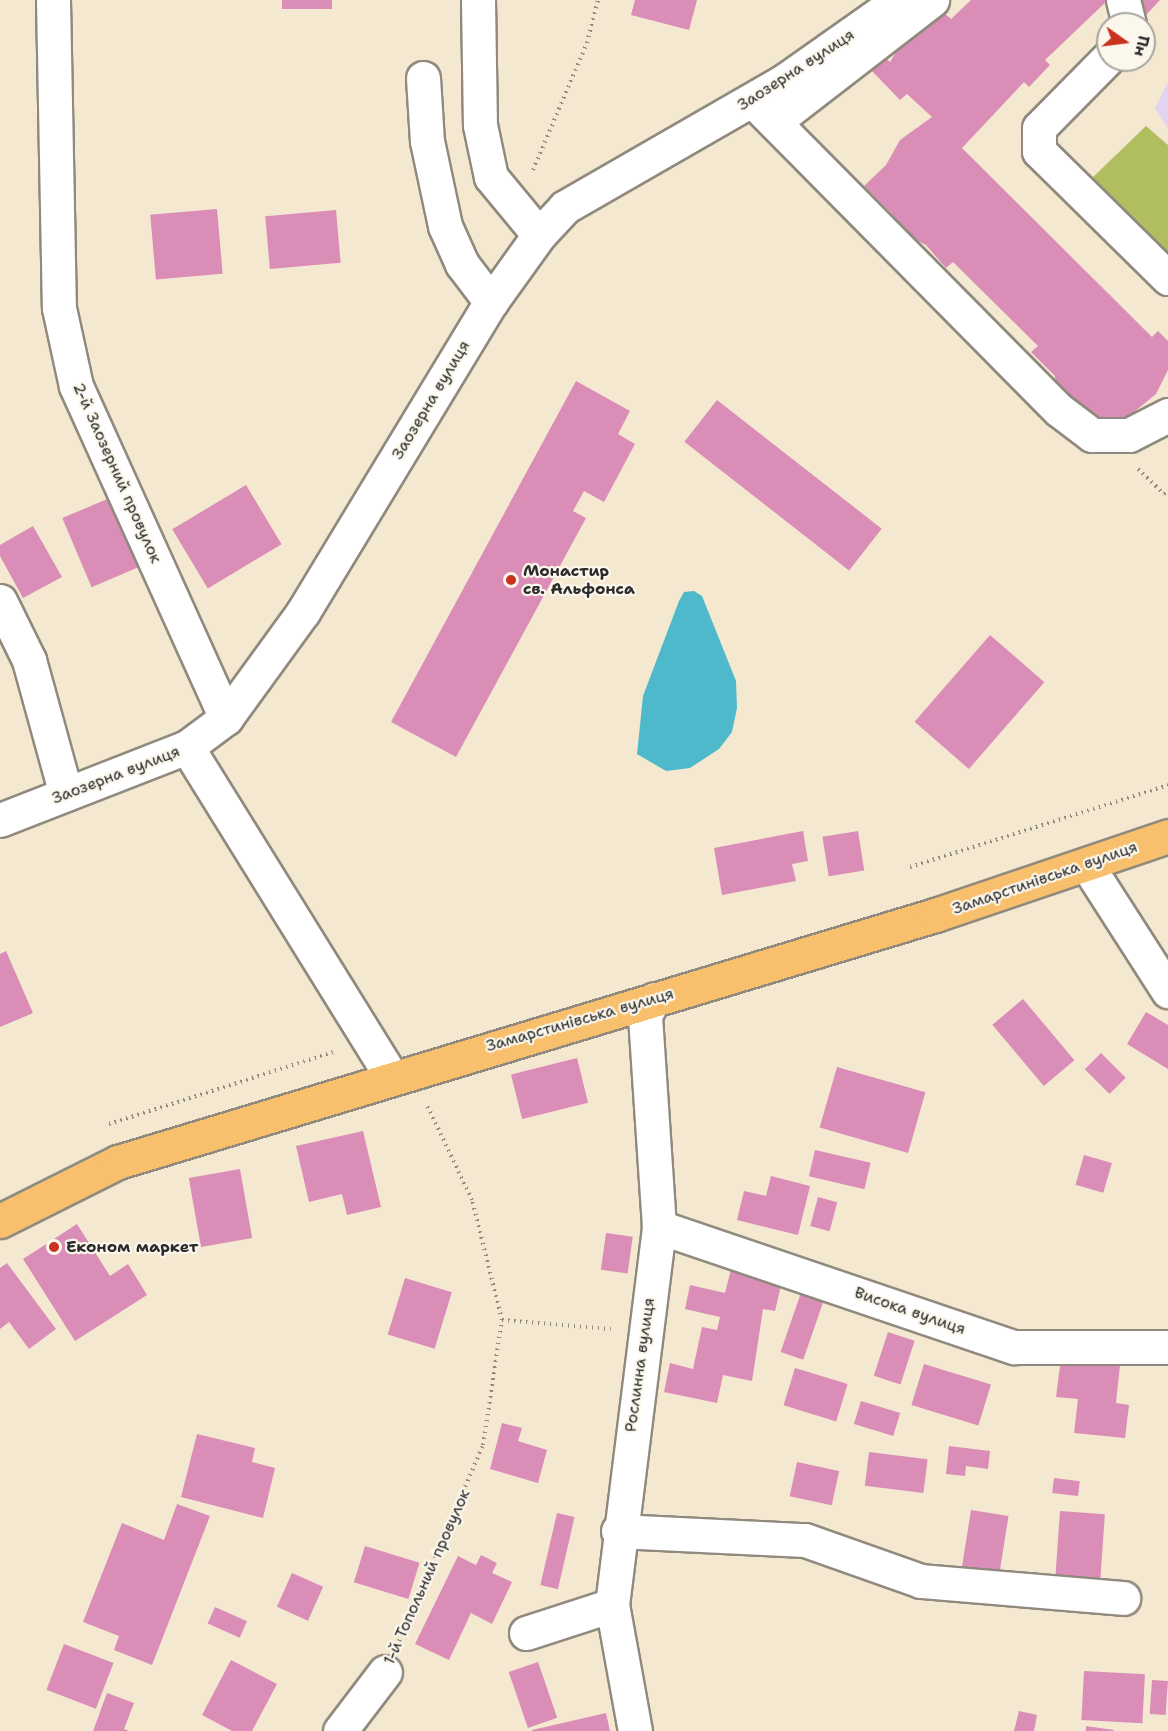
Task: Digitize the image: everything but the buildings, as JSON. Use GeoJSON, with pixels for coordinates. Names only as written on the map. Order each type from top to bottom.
{"type":"FeatureCollection","features":[{"type":"Feature","properties":{"kind":"main road","name":"Замарстинівська вулиця"},"geometry":{"type":"LineString","coordinates":[[0,1221],[118,1162],[1087,865],[1168,836]]}},
{"type":"Feature","properties":{"kind":"street","name":"2-й Заозерний провулок"},"geometry":{"type":"LineString","coordinates":[[53,0],[59,308],[76,386],[226,718]]}},
{"type":"Feature","properties":{"kind":"street"},"geometry":{"type":"LineString","coordinates":[[478,0],[480,125],[491,177],[539,234]]}},
{"type":"Feature","properties":{"kind":"street","name":"Заозерна вулиця"},"geometry":{"type":"LineString","coordinates":[[0,820],[187,747],[226,718],[303,612],[491,302],[539,234],[565,207],[763,111],[899,0]]}},
{"type":"Feature","properties":{"kind":"street"},"geometry":{"type":"LineString","coordinates":[[932,0],[763,111],[1059,410],[1092,435],[1129,435],[1168,415]]}},
{"type":"Feature","properties":{"kind":"street"},"geometry":{"type":"LineString","coordinates":[[1096,70],[1039,128],[1039,151],[1168,278]]}},
{"type":"Feature","properties":{"kind":"street"},"geometry":{"type":"LineString","coordinates":[[423,78],[427,141],[444,226],[462,264],[491,302]]}},
{"type":"Feature","properties":{"kind":"street"},"geometry":{"type":"LineString","coordinates":[[0,601],[30,660],[66,794]]}},
{"type":"Feature","properties":{"kind":"street"},"geometry":{"type":"LineString","coordinates":[[187,747],[406,1072]]}},
{"type":"Feature","properties":{"kind":"street"},"geometry":{"type":"LineString","coordinates":[[1087,865],[1168,991]]}},
{"type":"Feature","properties":{"kind":"street","name":"Рослинна вулиця"},"geometry":{"type":"LineString","coordinates":[[635,1731],[612,1605],[618,1531],[659,1227],[645,1015],[654,999]]}},
{"type":"Feature","properties":{"kind":"street","name":"Висока вулиця"},"geometry":{"type":"LineString","coordinates":[[659,1227],[1014,1347],[1168,1347]]}},
{"type":"Feature","properties":{"kind":"street"},"geometry":{"type":"LineString","coordinates":[[618,1531],[805,1540],[921,1581],[1124,1598]]}},
{"type":"Feature","properties":{"kind":"street"},"geometry":{"type":"LineString","coordinates":[[526,1633],[612,1605]]}},
{"type":"Feature","properties":{"kind":"street","name":"1-й Топольний провулок"},"geometry":{"type":"LineString","coordinates":[[340,1731],[385,1672]]}},
{"type":"Feature","properties":{"kind":"path"},"geometry":{"type":"LineString","coordinates":[[527,183],[586,43],[598,0]]}},
{"type":"Feature","properties":{"kind":"path"},"geometry":{"type":"LineString","coordinates":[[910,867],[1168,785]]}},
{"type":"Feature","properties":{"kind":"path","name":"1-й Топольний провулок"},"geometry":{"type":"LineString","coordinates":[[385,1672],[450,1532],[483,1445],[502,1320],[472,1200],[419,1088],[406,1072]]}},
{"type":"Feature","properties":{"kind":"path"},"geometry":{"type":"LineString","coordinates":[[502,1320],[645,1332]]}},
{"type":"Feature","properties":{"kind":"shaded area"},"geometry":{"type":"Polygon","coordinates":[[[1168,82],[1168,129],[1155,108],[1168,82]]]}},
{"type":"Feature","properties":{"kind":"green space"},"geometry":{"type":"Polygon","coordinates":[[[1146,126],[1168,145],[1168,255],[1091,179],[1146,126]]]}},
{"type":"Feature","properties":{"kind":"water"},"geometry":{"type":"Polygon","coordinates":[[[694,591],[702,596],[736,681],[737,708],[732,732],[719,749],[690,768],[666,771],[637,754],[643,696],[679,601],[684,592],[694,591]]]}},
{"type":"Feature","properties":{"kind":"place","name":"Монастир св. Альфонса"},"geometry":{"type":"Point","coordinates":[511,580]}},
{"type":"Feature","properties":{"kind":"place","name":"Економ маркет"},"geometry":{"type":"Point","coordinates":[54,1247]}}]}
